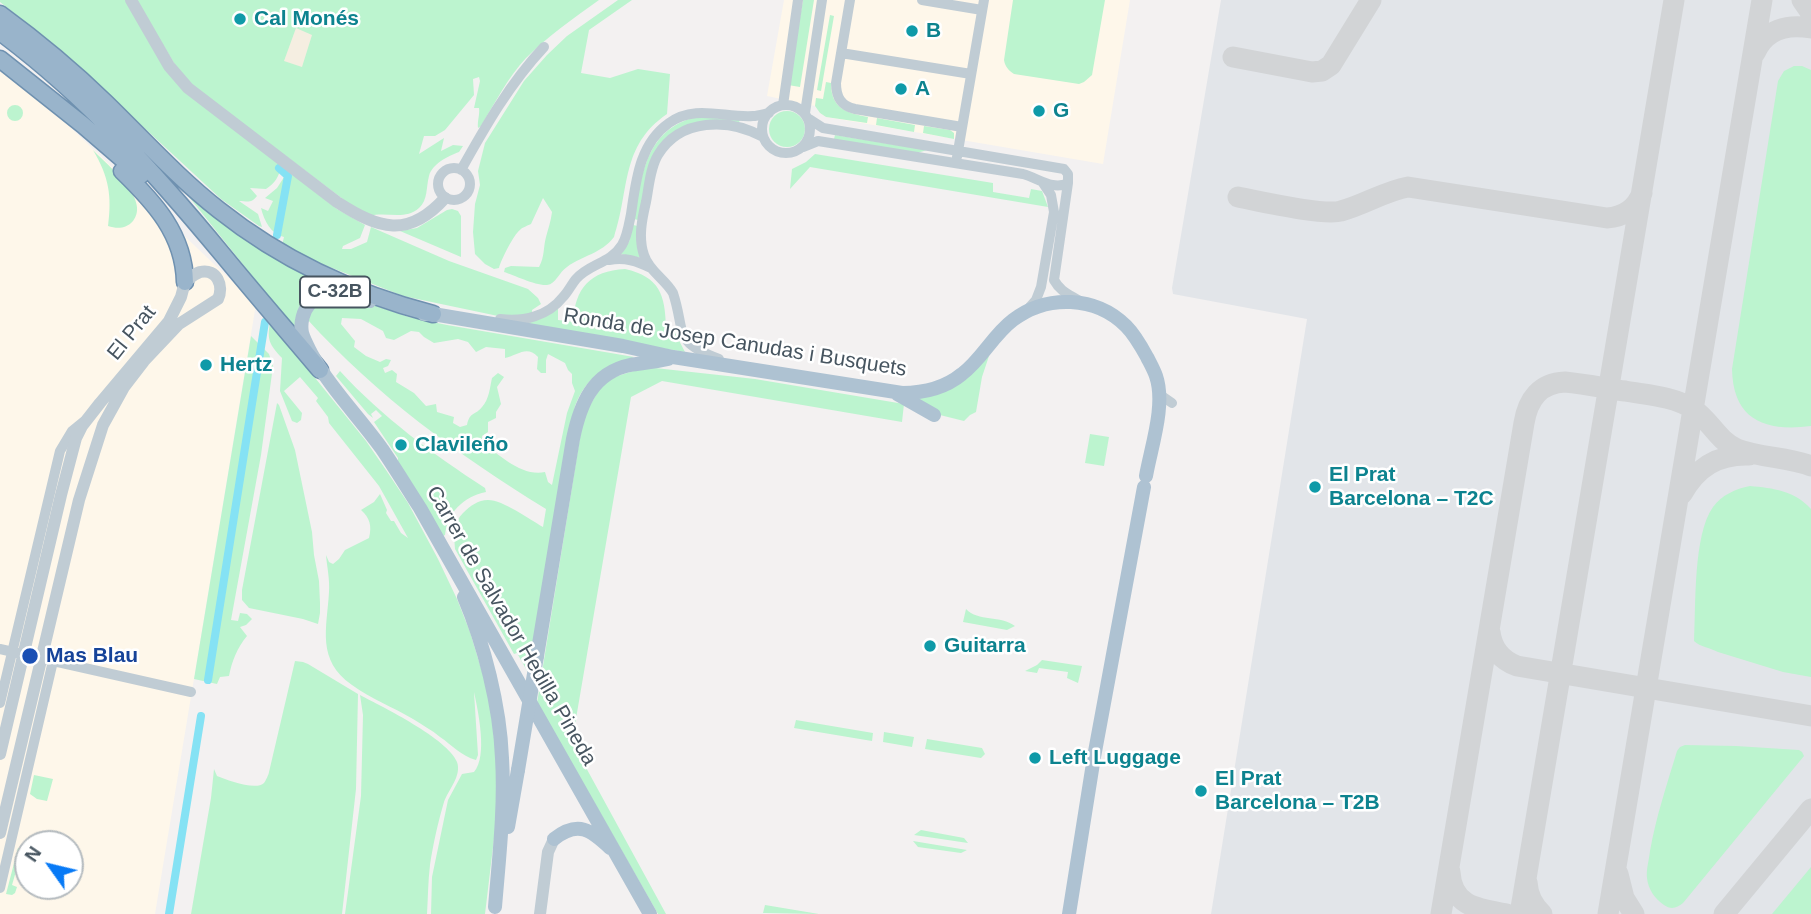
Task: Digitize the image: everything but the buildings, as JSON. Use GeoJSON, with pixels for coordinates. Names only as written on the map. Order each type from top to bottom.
{"type":"FeatureCollection","features":[{"type":"Feature","properties":{"kind":"highway","name":"C-32B"},"geometry":{"type":"LineString","coordinates":[[0,14],[83,81],[175,171],[255,237],[300,264],[360,290],[433,314]]}},
{"type":"Feature","properties":{"kind":"highway","name":"C-32B"},"geometry":{"type":"LineString","coordinates":[[0,32],[96,113],[203,231],[320,370]]}},
{"type":"Feature","properties":{"kind":"highway"},"geometry":{"type":"LineString","coordinates":[[0,59],[132,166],[198,234],[223,255]]}},
{"type":"Feature","properties":{"kind":"highway"},"geometry":{"type":"LineString","coordinates":[[42,94],[134,183],[160,213],[172,229],[182,251],[185,282]]}},
{"type":"Feature","properties":{"kind":"main road","name":"C-32B"},"geometry":{"type":"LineString","coordinates":[[320,370],[303,337],[301,324],[309,304],[325,293],[341,292],[413,314],[433,314]]}},
{"type":"Feature","properties":{"kind":"main road","name":"Ronda de Josep Canudas i Busquets"},"geometry":{"type":"LineString","coordinates":[[433,314],[892,393],[926,391],[951,382],[971,367],[1003,330],[1025,313],[1041,305],[1065,301],[1085,303],[1115,317],[1133,334],[1157,378],[1159,411],[1094,757],[1069,914]]}},
{"type":"Feature","properties":{"kind":"main road"},"geometry":{"type":"LineString","coordinates":[[495,911],[573,439],[582,405],[598,381],[616,370],[673,357]]}},
{"type":"Feature","properties":{"kind":"main road","name":"Carrer de Salvador Hedilla Pineda"},"geometry":{"type":"LineString","coordinates":[[320,370],[382,449],[420,508],[650,914]]}},
{"type":"Feature","properties":{"kind":"main road"},"geometry":{"type":"LineString","coordinates":[[892,393],[934,415]]}},
{"type":"Feature","properties":{"kind":"main road"},"geometry":{"type":"LineString","coordinates":[[441,544],[479,640],[494,691],[500,726],[503,785],[495,911]]}},
{"type":"Feature","properties":{"kind":"main road"},"geometry":{"type":"LineString","coordinates":[[554,839],[568,830],[585,830],[597,836],[619,857]]}},
{"type":"Feature","properties":{"kind":"street"},"geometry":{"type":"LineString","coordinates":[[131,0],[169,66],[188,88],[345,208],[380,225],[404,225],[424,217],[445,198]]}},
{"type":"Feature","properties":{"kind":"street"},"geometry":{"type":"LineString","coordinates":[[783,105],[798,0]]}},
{"type":"Feature","properties":{"kind":"street"},"geometry":{"type":"LineString","coordinates":[[803,147],[810,134],[807,116],[822,0]]}},
{"type":"Feature","properties":{"kind":"street"},"geometry":{"type":"LineString","coordinates":[[850,0],[836,83],[842,102],[848,107],[962,127]]}},
{"type":"Feature","properties":{"kind":"street"},"geometry":{"type":"LineString","coordinates":[[922,0],[983,5],[955,164]]}},
{"type":"Feature","properties":{"kind":"street"},"geometry":{"type":"LineString","coordinates":[[461,170],[516,80],[544,47]]}},
{"type":"Feature","properties":{"kind":"street"},"geometry":{"type":"LineString","coordinates":[[841,53],[971,75]]}},
{"type":"Feature","properties":{"kind":"street"},"geometry":{"type":"LineString","coordinates":[[1025,313],[1036,300],[1055,238],[1068,183],[1068,174],[1064,169],[823,128],[797,107],[783,105],[775,108],[764,120],[762,128],[766,143],[783,154],[797,152],[818,141],[1023,174],[1054,186],[1068,183]]}},
{"type":"Feature","properties":{"kind":"street"},"geometry":{"type":"LineString","coordinates":[[609,260],[623,244],[643,154],[660,130],[678,118],[701,112],[754,116],[769,113]]}},
{"type":"Feature","properties":{"kind":"street"},"geometry":{"type":"LineString","coordinates":[[746,369],[711,356],[690,344],[682,335],[673,293],[651,268],[644,255],[640,233],[652,172],[658,155],[673,139],[689,128],[704,124],[740,126],[763,137]]}},
{"type":"Feature","properties":{"kind":"street"},"geometry":{"type":"LineString","coordinates":[[451,169],[461,170],[468,178],[467,192],[458,200],[445,198],[438,186],[440,177],[451,169]]}},
{"type":"Feature","properties":{"kind":"street"},"geometry":{"type":"LineString","coordinates":[[1041,180],[1054,203],[1054,280],[1064,293],[1085,303]]}},
{"type":"Feature","properties":{"kind":"street"},"geometry":{"type":"LineString","coordinates":[[433,314],[510,320],[536,316],[554,307],[590,266],[618,258],[651,268]]}},
{"type":"Feature","properties":{"kind":"street"},"geometry":{"type":"LineString","coordinates":[[1,880],[81,491],[103,425],[124,387],[179,324],[219,297],[220,282],[211,274],[197,273],[185,282]]}},
{"type":"Feature","properties":{"kind":"street","name":"El Prat"},"geometry":{"type":"LineString","coordinates":[[0,754],[18,653],[76,438],[87,419],[169,321],[185,282]]}},
{"type":"Feature","properties":{"kind":"street"},"geometry":{"type":"LineString","coordinates":[[1159,394],[1172,403]]}},
{"type":"Feature","properties":{"kind":"street"},"geometry":{"type":"LineString","coordinates":[[0,649],[191,692]]}},
{"type":"Feature","properties":{"kind":"street"},"geometry":{"type":"LineString","coordinates":[[0,703],[18,653]]}},
{"type":"Feature","properties":{"kind":"street"},"geometry":{"type":"LineString","coordinates":[[0,833],[47,660]]}},
{"type":"Feature","properties":{"kind":"street"},"geometry":{"type":"LineString","coordinates":[[540,914],[548,852],[554,839]]}},
{"type":"Feature","properties":{"kind":"shaded area"},"geometry":{"type":"Polygon","coordinates":[[[784,0],[1130,0],[1103,164],[826,117],[815,106],[767,96],[784,0]]]}},
{"type":"Feature","properties":{"kind":"shaded area"},"geometry":{"type":"Polygon","coordinates":[[[1221,0],[1811,0],[1811,914],[1211,914],[1307,319],[1173,294],[1221,0]]]}},
{"type":"Feature","properties":{"kind":"shaded area"},"geometry":{"type":"Polygon","coordinates":[[[0,66],[51,109],[256,304],[155,914],[0,914],[0,66]]]}},
{"type":"Feature","properties":{"kind":"green space"},"geometry":{"type":"Polygon","coordinates":[[[0,0],[126,0],[164,67],[281,166],[276,179],[269,187],[250,188],[257,196],[255,199],[239,201],[258,214],[262,227],[221,199],[57,47],[0,0]]]}},
{"type":"Feature","properties":{"kind":"green space"},"geometry":{"type":"Polygon","coordinates":[[[136,0],[599,0],[552,35],[519,65],[478,128],[479,108],[474,108],[480,81],[479,77],[473,79],[474,95],[445,130],[435,136],[424,136],[419,154],[444,138],[441,151],[453,145],[463,146],[459,152],[445,158],[433,168],[422,205],[408,214],[370,216],[356,209],[189,83],[180,73],[136,0]]]}},
{"type":"Feature","properties":{"kind":"green space"},"geometry":{"type":"Polygon","coordinates":[[[618,0],[632,0],[589,30],[581,73],[610,78],[638,69],[670,74],[667,114],[641,140],[634,155],[614,237],[598,251],[567,267],[547,285],[504,272],[505,268],[511,266],[539,267],[552,212],[543,198],[531,224],[517,232],[499,268],[494,269],[475,254],[473,232],[475,204],[480,185],[478,171],[485,143],[524,81],[547,55],[567,36],[618,0]]]}},
{"type":"Feature","properties":{"kind":"green space"},"geometry":{"type":"Polygon","coordinates":[[[803,0],[814,0],[800,87],[788,85],[803,0]]]}},
{"type":"Feature","properties":{"kind":"green space"},"geometry":{"type":"Polygon","coordinates":[[[1013,0],[1105,0],[1092,75],[1079,84],[1014,74],[1010,71],[1004,60],[1013,0]]]}},
{"type":"Feature","properties":{"kind":"green space"},"geometry":{"type":"Polygon","coordinates":[[[830,15],[834,16],[821,91],[817,90],[830,15]]]}},
{"type":"Feature","properties":{"kind":"green space"},"geometry":{"type":"Polygon","coordinates":[[[1794,66],[1811,70],[1811,426],[1779,427],[1755,419],[1745,411],[1738,400],[1732,369],[1778,81],[1784,71],[1794,66]]]}},
{"type":"Feature","properties":{"kind":"green space"},"geometry":{"type":"Polygon","coordinates":[[[826,82],[831,83],[837,104],[853,114],[868,117],[867,123],[826,117],[820,113],[815,106],[816,98],[823,99],[826,82]]]}},
{"type":"Feature","properties":{"kind":"green space"},"geometry":{"type":"Polygon","coordinates":[[[12,105],[18,105],[23,113],[21,119],[12,121],[7,116],[7,110],[12,105]]]}},
{"type":"Feature","properties":{"kind":"green space"},"geometry":{"type":"Polygon","coordinates":[[[787,111],[799,117],[805,129],[799,141],[787,147],[775,141],[769,129],[775,117],[787,111]]]}},
{"type":"Feature","properties":{"kind":"green space"},"geometry":{"type":"Polygon","coordinates":[[[696,117],[740,118],[739,123],[709,120],[660,146],[638,220],[634,219],[644,171],[656,143],[679,123],[696,117]]]}},
{"type":"Feature","properties":{"kind":"green space"},"geometry":{"type":"Polygon","coordinates":[[[877,118],[915,125],[914,132],[876,125],[877,118]]]}},
{"type":"Feature","properties":{"kind":"green space"},"geometry":{"type":"Polygon","coordinates":[[[924,126],[950,130],[954,133],[954,139],[923,133],[924,126]]]}},
{"type":"Feature","properties":{"kind":"green space"},"geometry":{"type":"Polygon","coordinates":[[[835,135],[927,150],[917,153],[834,139],[835,135]]]}},
{"type":"Feature","properties":{"kind":"green space"},"geometry":{"type":"Polygon","coordinates":[[[93,150],[117,173],[132,193],[137,212],[133,221],[124,227],[108,226],[108,187],[103,169],[93,150]]]}},
{"type":"Feature","properties":{"kind":"green space"},"geometry":{"type":"Polygon","coordinates":[[[815,154],[993,183],[993,192],[1029,198],[1031,189],[1042,191],[1048,207],[810,167],[790,189],[792,169],[815,154]]]}},
{"type":"Feature","properties":{"kind":"green space"},"geometry":{"type":"Polygon","coordinates":[[[288,171],[337,209],[365,225],[360,238],[342,249],[351,249],[367,242],[371,227],[449,261],[528,289],[541,304],[527,315],[498,316],[403,296],[312,260],[282,245],[284,237],[269,226],[261,208],[268,211],[273,201],[265,198],[277,188],[288,171]]]}},
{"type":"Feature","properties":{"kind":"green space"},"geometry":{"type":"Polygon","coordinates":[[[174,178],[317,281],[319,289],[296,331],[174,178]]]}},
{"type":"Feature","properties":{"kind":"green space"},"geometry":{"type":"Polygon","coordinates":[[[452,209],[458,211],[461,216],[461,257],[400,231],[417,228],[452,209]]]}},
{"type":"Feature","properties":{"kind":"green space"},"geometry":{"type":"Polygon","coordinates":[[[633,225],[638,226],[642,258],[620,254],[629,242],[633,225]]]}},
{"type":"Feature","properties":{"kind":"green space"},"geometry":{"type":"Polygon","coordinates":[[[625,269],[637,272],[653,282],[662,297],[666,327],[673,329],[685,352],[526,326],[527,323],[558,308],[558,320],[573,322],[577,300],[587,284],[602,273],[625,269]]]}},
{"type":"Feature","properties":{"kind":"green space"},"geometry":{"type":"Polygon","coordinates":[[[325,298],[364,302],[409,317],[447,325],[634,357],[598,374],[585,386],[575,406],[530,676],[517,653],[514,654],[455,549],[455,530],[463,513],[481,501],[501,503],[543,527],[546,509],[481,467],[390,399],[307,319],[309,313],[325,298]],[[342,318],[341,324],[355,341],[354,347],[380,362],[391,360],[388,366],[383,368],[385,373],[392,370],[397,374],[396,382],[414,393],[426,406],[436,404],[437,412],[454,417],[453,423],[460,427],[467,425],[471,416],[484,404],[492,378],[498,373],[504,377],[497,387],[501,404],[496,418],[488,422],[488,432],[482,436],[482,442],[519,468],[536,473],[545,472],[552,485],[567,413],[575,391],[572,374],[565,363],[548,354],[546,373],[541,373],[537,369],[538,357],[534,353],[522,352],[505,358],[505,349],[486,347],[476,352],[468,342],[458,339],[434,343],[419,332],[411,331],[394,340],[386,338],[383,331],[361,319],[342,318]]]}},
{"type":"Feature","properties":{"kind":"green space"},"geometry":{"type":"Polygon","coordinates":[[[270,322],[366,441],[408,503],[438,559],[470,632],[490,698],[498,777],[496,822],[485,914],[431,914],[432,877],[448,800],[462,774],[474,772],[480,755],[481,733],[474,692],[478,755],[476,760],[461,753],[413,719],[359,690],[333,665],[326,643],[329,587],[326,555],[333,564],[345,550],[369,538],[370,522],[361,510],[374,502],[380,494],[391,521],[394,521],[401,533],[408,538],[379,486],[329,423],[328,417],[316,401],[318,398],[300,377],[284,391],[302,413],[301,420],[297,423],[292,421],[280,391],[282,358],[270,342],[270,322]]]}},
{"type":"Feature","properties":{"kind":"green space"},"geometry":{"type":"Polygon","coordinates":[[[251,336],[269,354],[273,366],[261,455],[231,620],[238,621],[240,613],[247,614],[252,619],[240,627],[247,636],[235,655],[229,676],[220,677],[217,684],[194,679],[251,336]]]}},
{"type":"Feature","properties":{"kind":"green space"},"geometry":{"type":"Polygon","coordinates":[[[990,353],[982,377],[976,412],[964,421],[940,415],[917,398],[990,353]]]}},
{"type":"Feature","properties":{"kind":"green space"},"geometry":{"type":"Polygon","coordinates":[[[646,367],[755,379],[904,404],[902,422],[662,381],[631,397],[572,742],[666,914],[658,914],[537,703],[586,412],[605,380],[646,367]]]}},
{"type":"Feature","properties":{"kind":"green space"},"geometry":{"type":"Polygon","coordinates":[[[340,371],[373,404],[409,434],[485,488],[486,492],[470,498],[458,507],[449,519],[445,535],[443,536],[374,422],[382,416],[376,410],[371,414],[373,418],[368,414],[336,376],[340,371]]]}},
{"type":"Feature","properties":{"kind":"green space"},"geometry":{"type":"Polygon","coordinates":[[[277,403],[295,450],[312,532],[319,581],[318,624],[249,608],[242,600],[277,403]]]}},
{"type":"Feature","properties":{"kind":"green space"},"geometry":{"type":"Polygon","coordinates":[[[1090,434],[1109,437],[1104,466],[1085,463],[1090,434]]]}},
{"type":"Feature","properties":{"kind":"green space"},"geometry":{"type":"Polygon","coordinates":[[[1750,486],[1791,494],[1811,509],[1811,677],[1783,672],[1718,652],[1694,641],[1699,552],[1707,519],[1720,499],[1750,486]]]}},
{"type":"Feature","properties":{"kind":"green space"},"geometry":{"type":"Polygon","coordinates":[[[966,609],[977,616],[1015,626],[1007,630],[963,622],[966,609]]]}},
{"type":"Feature","properties":{"kind":"green space"},"geometry":{"type":"Polygon","coordinates":[[[1042,660],[1082,666],[1078,683],[1067,678],[1068,672],[1039,668],[1037,673],[1025,671],[1042,660]]]}},
{"type":"Feature","properties":{"kind":"green space"},"geometry":{"type":"Polygon","coordinates":[[[295,661],[308,664],[358,694],[356,789],[342,914],[191,914],[214,769],[217,776],[234,782],[255,786],[264,783],[269,773],[295,661]]]}},
{"type":"Feature","properties":{"kind":"green space"},"geometry":{"type":"Polygon","coordinates":[[[360,695],[428,734],[451,753],[457,762],[458,772],[444,802],[434,842],[429,871],[427,914],[345,914],[361,796],[363,715],[360,695]]]}},
{"type":"Feature","properties":{"kind":"green space"},"geometry":{"type":"Polygon","coordinates":[[[796,720],[873,733],[872,741],[794,728],[796,720]]]}},
{"type":"Feature","properties":{"kind":"green space"},"geometry":{"type":"Polygon","coordinates":[[[884,732],[914,737],[912,747],[883,742],[884,732]]]}},
{"type":"Feature","properties":{"kind":"green space"},"geometry":{"type":"Polygon","coordinates":[[[927,739],[982,748],[985,754],[981,758],[925,749],[927,739]]]}},
{"type":"Feature","properties":{"kind":"green space"},"geometry":{"type":"Polygon","coordinates":[[[1685,745],[1799,750],[1804,756],[1683,903],[1672,908],[1661,903],[1652,893],[1647,872],[1652,838],[1677,751],[1685,745]]]}},
{"type":"Feature","properties":{"kind":"green space"},"geometry":{"type":"Polygon","coordinates":[[[34,775],[53,779],[47,801],[30,794],[34,775]]]}},
{"type":"Feature","properties":{"kind":"green space"},"geometry":{"type":"Polygon","coordinates":[[[921,830],[964,838],[968,843],[914,835],[921,830]]]}},
{"type":"Feature","properties":{"kind":"green space"},"geometry":{"type":"Polygon","coordinates":[[[913,841],[967,850],[961,853],[918,847],[913,841]]]}},
{"type":"Feature","properties":{"kind":"green space"},"geometry":{"type":"Polygon","coordinates":[[[14,863],[14,894],[6,894],[14,863]]]}},
{"type":"Feature","properties":{"kind":"green space"},"geometry":{"type":"Polygon","coordinates":[[[1811,867],[1811,914],[1772,914],[1811,867]]]}},
{"type":"Feature","properties":{"kind":"green space"},"geometry":{"type":"Polygon","coordinates":[[[765,905],[819,914],[763,913],[765,905]]]}},
{"type":"Feature","properties":{"kind":"sand"},"geometry":{"type":"Polygon","coordinates":[[[296,28],[312,35],[302,67],[284,61],[296,28]]]}},
{"type":"Feature","properties":{"kind":"waterway"},"geometry":{"type":"LineString","coordinates":[[277,235],[288,176],[279,168]]}},
{"type":"Feature","properties":{"kind":"waterway"},"geometry":{"type":"LineString","coordinates":[[208,680],[265,322]]}},
{"type":"Feature","properties":{"kind":"waterway"},"geometry":{"type":"LineString","coordinates":[[169,914],[201,716]]}},
{"type":"Feature","properties":{"kind":"taxiway"},"geometry":{"type":"LineString","coordinates":[[1233,57],[1312,72],[1322,71],[1331,65],[1371,0]]}},
{"type":"Feature","properties":{"kind":"taxiway"},"geometry":{"type":"LineString","coordinates":[[1520,914],[1674,0]]}},
{"type":"Feature","properties":{"kind":"taxiway"},"geometry":{"type":"LineString","coordinates":[[1608,914],[1762,0]]}},
{"type":"Feature","properties":{"kind":"taxiway"},"geometry":{"type":"LineString","coordinates":[[1802,0],[1811,13]]}},
{"type":"Feature","properties":{"kind":"taxiway"},"geometry":{"type":"LineString","coordinates":[[1755,53],[1771,33],[1786,28],[1811,28]]}},
{"type":"Feature","properties":{"kind":"taxiway"},"geometry":{"type":"LineString","coordinates":[[1238,197],[1333,212],[1408,187],[1607,218],[1628,211],[1642,193]]}},
{"type":"Feature","properties":{"kind":"taxiway"},"geometry":{"type":"LineString","coordinates":[[1441,914],[1524,423],[1532,400],[1549,385],[1565,382],[1668,399],[1693,409],[1737,449],[1811,466]]}},
{"type":"Feature","properties":{"kind":"taxiway"},"geometry":{"type":"LineString","coordinates":[[1682,494],[1694,476],[1709,464],[1728,457],[1749,455]]}},
{"type":"Feature","properties":{"kind":"taxiway"},"geometry":{"type":"LineString","coordinates":[[1490,632],[1498,653],[1517,666],[1811,716]]}},
{"type":"Feature","properties":{"kind":"taxiway"},"geometry":{"type":"LineString","coordinates":[[1724,914],[1811,809]]}},
{"type":"Feature","properties":{"kind":"taxiway"},"geometry":{"type":"LineString","coordinates":[[1450,872],[1452,884],[1462,899],[1477,908],[1507,914]]}},
{"type":"Feature","properties":{"kind":"taxiway"},"geometry":{"type":"LineString","coordinates":[[1618,874],[1624,898],[1634,914]]}},
{"type":"Feature","properties":{"kind":"taxiway"},"geometry":{"type":"LineString","coordinates":[[1527,882],[1528,892],[1542,914]]}},
{"type":"Feature","properties":{"kind":"place","name":"Cal Monés"},"geometry":{"type":"Point","coordinates":[240,19]}},
{"type":"Feature","properties":{"kind":"place","name":"B"},"geometry":{"type":"Point","coordinates":[912,31]}},
{"type":"Feature","properties":{"kind":"place","name":"A"},"geometry":{"type":"Point","coordinates":[901,89]}},
{"type":"Feature","properties":{"kind":"place","name":"G"},"geometry":{"type":"Point","coordinates":[1039,111]}},
{"type":"Feature","properties":{"kind":"place","name":"Hertz"},"geometry":{"type":"Point","coordinates":[206,365]}},
{"type":"Feature","properties":{"kind":"place","name":"Clavileño"},"geometry":{"type":"Point","coordinates":[401,445]}},
{"type":"Feature","properties":{"kind":"place","name":"El Prat Barcelona – T2C"},"geometry":{"type":"Point","coordinates":[1315,487]}},
{"type":"Feature","properties":{"kind":"place","name":"Guitarra"},"geometry":{"type":"Point","coordinates":[930,646]}},
{"type":"Feature","properties":{"kind":"place","name":"Mas Blau"},"geometry":{"type":"Point","coordinates":[30,656]}},
{"type":"Feature","properties":{"kind":"place","name":"Left Luggage"},"geometry":{"type":"Point","coordinates":[1035,758]}},
{"type":"Feature","properties":{"kind":"place","name":"El Prat Barcelona – T2B"},"geometry":{"type":"Point","coordinates":[1201,791]}}]}
